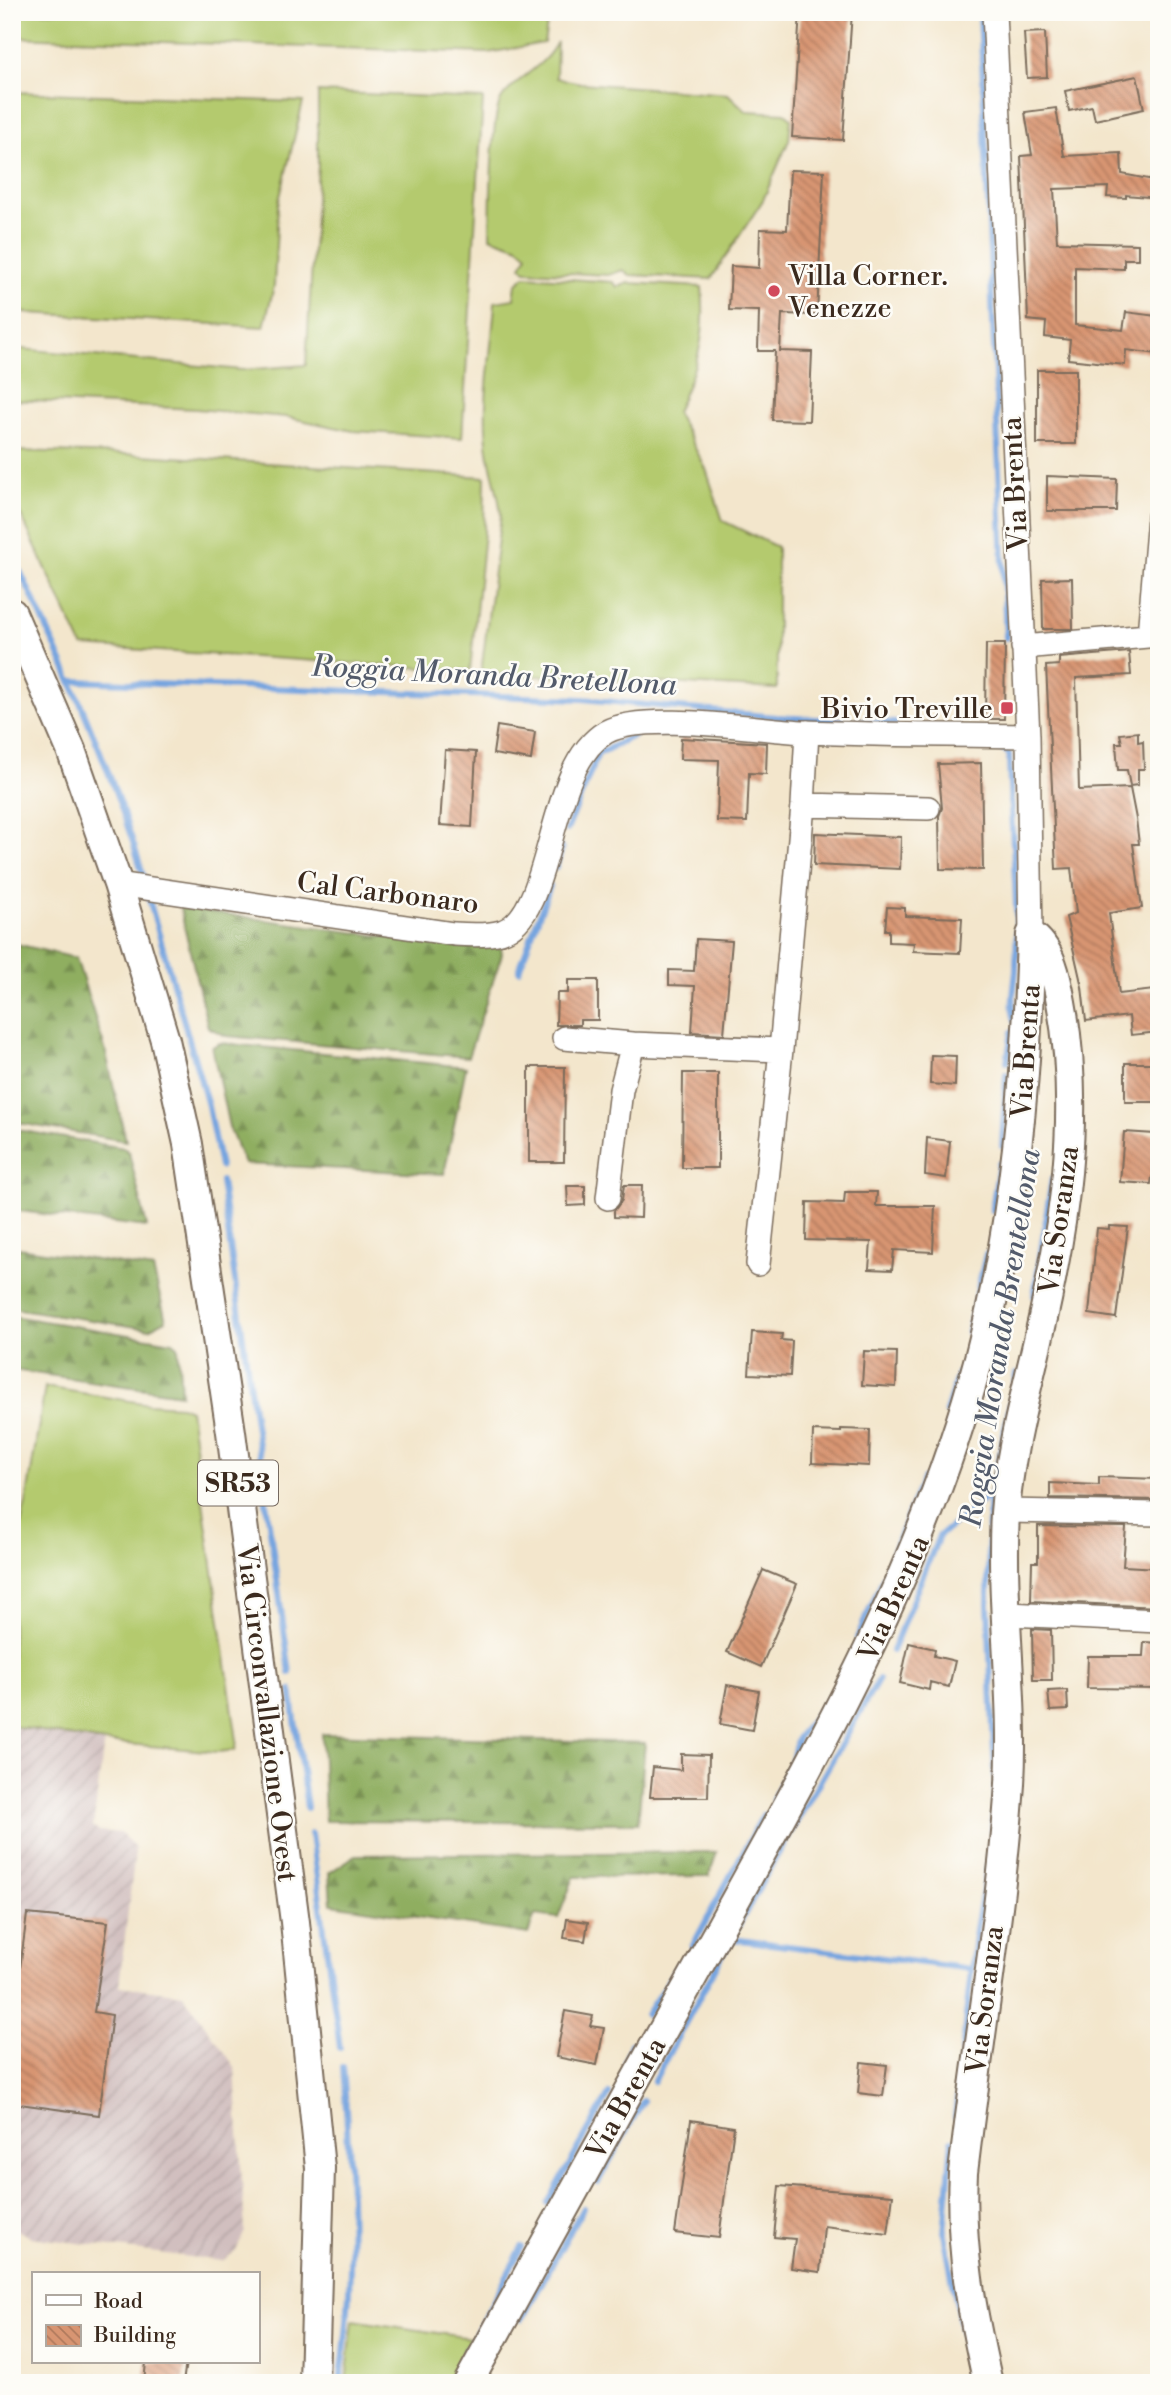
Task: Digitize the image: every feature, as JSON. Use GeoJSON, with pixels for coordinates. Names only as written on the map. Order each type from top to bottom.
{"type":"FeatureCollection","features":[{"type":"Feature","properties":{"kind":"main road","name":"Via Circonvallazione Ovest"},"geometry":{"type":"LineString","coordinates":[[12,613],[71,750],[118,884],[165,1040],[188,1144],[269,1712],[295,1922],[320,2168],[314,2383]]}},
{"type":"Feature","properties":{"kind":"main road","name":"Via Soranza"},"geometry":{"type":"LineString","coordinates":[[988,2383],[964,2269],[960,2221],[962,2173],[1004,1857],[1010,1782],[1011,1705],[1006,1614],[1005,1511],[1012,1452],[1060,1226],[1071,1135],[1070,1076],[1059,989],[1042,944],[1031,935]]}},
{"type":"Feature","properties":{"kind":"main road","name":"Via Brenta"},"geometry":{"type":"LineString","coordinates":[[468,2383],[849,1693],[926,1523],[979,1358],[1009,1215],[1028,1036],[1031,935]]}},
{"type":"Feature","properties":{"kind":"street","name":"Via Brenta"},"geometry":{"type":"LineString","coordinates":[[994,12],[1028,736],[1031,935]]}},
{"type":"Feature","properties":{"kind":"street"},"geometry":{"type":"LineString","coordinates":[[1023,647],[1154,635],[1159,517]]}},
{"type":"Feature","properties":{"kind":"street","name":"Cal Carbonaro"},"geometry":{"type":"LineString","coordinates":[[118,884],[454,934],[501,932],[514,925],[530,902],[572,770],[595,740],[620,726],[652,723],[807,732],[1028,736]]}},
{"type":"Feature","properties":{"kind":"street"},"geometry":{"type":"LineString","coordinates":[[758,1264],[781,1050],[807,732]]}},
{"type":"Feature","properties":{"kind":"street"},"geometry":{"type":"LineString","coordinates":[[803,805],[928,808]]}},
{"type":"Feature","properties":{"kind":"street"},"geometry":{"type":"LineString","coordinates":[[564,1038],[633,1044],[781,1050]]}},
{"type":"Feature","properties":{"kind":"street"},"geometry":{"type":"LineString","coordinates":[[608,1198],[621,1090],[633,1044]]}},
{"type":"Feature","properties":{"kind":"street"},"geometry":{"type":"LineString","coordinates":[[1005,1511],[1159,1514]]}},
{"type":"Feature","properties":{"kind":"street"},"geometry":{"type":"LineString","coordinates":[[1006,1614],[1159,1621]]}},
{"type":"Feature","properties":{"kind":"shaded area"},"geometry":{"type":"Polygon","coordinates":[[[12,1726],[104,1742],[93,1827],[99,1831],[120,1833],[134,1846],[135,1852],[119,1986],[183,1994],[235,2067],[245,2231],[236,2251],[222,2261],[30,2237],[12,2227],[12,1726]]]}},
{"type":"Feature","properties":{"kind":"green space"},"geometry":{"type":"Polygon","coordinates":[[[12,12],[549,12],[544,43],[488,53],[12,37],[12,12]]]}},
{"type":"Feature","properties":{"kind":"green space"},"geometry":{"type":"Polygon","coordinates":[[[557,42],[556,78],[581,83],[728,94],[746,111],[785,113],[791,118],[789,140],[763,200],[711,279],[630,275],[623,270],[608,275],[526,271],[521,266],[528,255],[519,247],[490,237],[493,143],[498,108],[508,90],[545,59],[557,42]]]}},
{"type":"Feature","properties":{"kind":"green space"},"geometry":{"type":"Polygon","coordinates":[[[12,92],[303,102],[278,205],[274,286],[264,327],[12,312],[12,92]]]}},
{"type":"Feature","properties":{"kind":"green space"},"geometry":{"type":"Polygon","coordinates":[[[318,92],[483,99],[462,438],[353,431],[286,417],[196,409],[12,400],[12,348],[242,370],[306,365],[318,165],[318,92]]]}},
{"type":"Feature","properties":{"kind":"green space"},"geometry":{"type":"Polygon","coordinates":[[[525,276],[613,282],[618,287],[629,283],[702,287],[702,338],[690,380],[676,412],[706,469],[723,521],[777,547],[777,689],[481,673],[501,515],[486,433],[486,395],[495,302],[514,299],[516,284],[525,276]]]}},
{"type":"Feature","properties":{"kind":"green space"},"geometry":{"type":"Polygon","coordinates":[[[12,451],[125,454],[485,477],[484,533],[470,671],[82,646],[12,496],[12,451]]]}},
{"type":"Feature","properties":{"kind":"green space"},"geometry":{"type":"Polygon","coordinates":[[[180,908],[459,947],[496,946],[501,948],[502,954],[468,1057],[226,1036],[208,1027],[180,908]]]}},
{"type":"Feature","properties":{"kind":"green space"},"geometry":{"type":"Polygon","coordinates":[[[12,943],[76,958],[105,1049],[126,1141],[12,1122],[12,943]]]}},
{"type":"Feature","properties":{"kind":"green space"},"geometry":{"type":"Polygon","coordinates":[[[220,1043],[466,1067],[444,1174],[244,1164],[229,1127],[212,1047],[220,1043]]]}},
{"type":"Feature","properties":{"kind":"green space"},"geometry":{"type":"Polygon","coordinates":[[[12,1129],[124,1148],[129,1153],[147,1227],[12,1210],[12,1129]]]}},
{"type":"Feature","properties":{"kind":"green space"},"geometry":{"type":"Polygon","coordinates":[[[12,1247],[153,1269],[166,1320],[149,1329],[12,1308],[12,1247]]]}},
{"type":"Feature","properties":{"kind":"green space"},"geometry":{"type":"Polygon","coordinates":[[[12,1316],[173,1342],[178,1346],[181,1394],[12,1370],[12,1316]]]}},
{"type":"Feature","properties":{"kind":"green space"},"geometry":{"type":"Polygon","coordinates":[[[45,1387],[148,1404],[181,1406],[190,1410],[237,1741],[235,1750],[218,1752],[104,1742],[12,1726],[12,1562],[26,1503],[45,1387]]]}},
{"type":"Feature","properties":{"kind":"green space"},"geometry":{"type":"Polygon","coordinates":[[[322,1734],[645,1743],[638,1823],[325,1821],[322,1734]]]}},
{"type":"Feature","properties":{"kind":"green space"},"geometry":{"type":"Polygon","coordinates":[[[717,1852],[709,1876],[574,1877],[558,1918],[535,1915],[528,1934],[331,1904],[329,1873],[356,1855],[717,1852]]]}},
{"type":"Feature","properties":{"kind":"green space"},"geometry":{"type":"Polygon","coordinates":[[[353,2320],[470,2338],[447,2383],[346,2383],[353,2320]]]}},
{"type":"Feature","properties":{"kind":"building"},"geometry":{"type":"Polygon","coordinates":[[[800,12],[852,12],[843,140],[792,137],[800,12]]]}},
{"type":"Feature","properties":{"kind":"building"},"geometry":{"type":"Polygon","coordinates":[[[1045,32],[1047,77],[1027,78],[1024,33],[1045,32]]]}},
{"type":"Feature","properties":{"kind":"building"},"geometry":{"type":"Polygon","coordinates":[[[1137,76],[1144,109],[1095,120],[1092,106],[1069,111],[1065,91],[1137,76]]]}},
{"type":"Feature","properties":{"kind":"building"},"geometry":{"type":"Polygon","coordinates":[[[1056,108],[1064,156],[1121,153],[1122,174],[1159,181],[1159,198],[1126,195],[1126,198],[1107,197],[1108,187],[1054,189],[1057,242],[1138,244],[1138,259],[1124,259],[1124,269],[1075,267],[1075,325],[1123,330],[1126,312],[1157,316],[1155,333],[1159,333],[1159,354],[1126,350],[1125,365],[1068,359],[1070,340],[1045,337],[1046,322],[1028,320],[1021,156],[1032,155],[1025,112],[1056,108]]]}},
{"type":"Feature","properties":{"kind":"building"},"geometry":{"type":"Polygon","coordinates":[[[790,170],[824,171],[817,315],[782,314],[780,351],[812,352],[809,421],[772,420],[775,351],[758,351],[759,311],[729,310],[731,266],[759,268],[760,229],[787,230],[790,170]]]}},
{"type":"Feature","properties":{"kind":"building"},"geometry":{"type":"Polygon","coordinates":[[[1037,370],[1076,370],[1076,444],[1037,444],[1037,370]]]}},
{"type":"Feature","properties":{"kind":"building"},"geometry":{"type":"Polygon","coordinates":[[[1047,476],[1117,479],[1116,511],[1047,511],[1047,476]]]}},
{"type":"Feature","properties":{"kind":"building"},"geometry":{"type":"Polygon","coordinates":[[[1072,578],[1073,629],[1043,629],[1042,579],[1072,578]]]}},
{"type":"Feature","properties":{"kind":"building"},"geometry":{"type":"Polygon","coordinates":[[[986,644],[1005,644],[1004,719],[985,719],[986,644]]]}},
{"type":"Feature","properties":{"kind":"building"},"geometry":{"type":"Polygon","coordinates":[[[1129,652],[1131,675],[1076,678],[1079,790],[1130,788],[1136,819],[1139,844],[1133,844],[1142,908],[1109,913],[1119,994],[1154,990],[1156,1006],[1159,1006],[1159,1032],[1131,1035],[1129,1016],[1086,1021],[1082,987],[1066,917],[1076,913],[1071,868],[1056,869],[1046,666],[1059,665],[1059,658],[1129,652]]]}},
{"type":"Feature","properties":{"kind":"building"},"geometry":{"type":"Polygon","coordinates":[[[497,726],[535,732],[531,760],[493,754],[497,726]]]}},
{"type":"Feature","properties":{"kind":"building"},"geometry":{"type":"Polygon","coordinates":[[[1138,732],[1138,742],[1143,741],[1144,769],[1138,769],[1138,785],[1130,786],[1127,770],[1118,770],[1116,743],[1122,743],[1120,734],[1138,732]]]}},
{"type":"Feature","properties":{"kind":"building"},"geometry":{"type":"Polygon","coordinates":[[[681,738],[767,743],[766,774],[749,773],[747,822],[717,821],[719,760],[680,759],[681,738]]]}},
{"type":"Feature","properties":{"kind":"building"},"geometry":{"type":"Polygon","coordinates":[[[445,750],[476,752],[472,827],[440,825],[445,750]]]}},
{"type":"Feature","properties":{"kind":"building"},"geometry":{"type":"Polygon","coordinates":[[[981,763],[983,870],[940,869],[939,816],[942,808],[938,764],[981,763]]]}},
{"type":"Feature","properties":{"kind":"building"},"geometry":{"type":"Polygon","coordinates":[[[815,833],[901,837],[900,869],[814,865],[815,833]]]}},
{"type":"Feature","properties":{"kind":"building"},"geometry":{"type":"Polygon","coordinates":[[[887,907],[905,908],[905,916],[962,918],[960,953],[913,951],[914,943],[889,942],[889,930],[885,930],[887,907]]]}},
{"type":"Feature","properties":{"kind":"building"},"geometry":{"type":"Polygon","coordinates":[[[696,939],[732,941],[724,1034],[692,1032],[695,986],[669,985],[669,970],[694,971],[696,939]]]}},
{"type":"Feature","properties":{"kind":"building"},"geometry":{"type":"Polygon","coordinates":[[[568,980],[598,980],[598,1020],[580,1020],[580,1025],[556,1025],[557,993],[568,993],[568,980]]]}},
{"type":"Feature","properties":{"kind":"building"},"geometry":{"type":"Polygon","coordinates":[[[931,1055],[956,1056],[955,1086],[930,1084],[931,1055]]]}},
{"type":"Feature","properties":{"kind":"building"},"geometry":{"type":"Polygon","coordinates":[[[1125,1063],[1159,1063],[1159,1102],[1125,1102],[1125,1063]]]}},
{"type":"Feature","properties":{"kind":"building"},"geometry":{"type":"Polygon","coordinates":[[[529,1067],[565,1067],[564,1162],[529,1162],[529,1067]]]}},
{"type":"Feature","properties":{"kind":"building"},"geometry":{"type":"Polygon","coordinates":[[[683,1073],[718,1073],[718,1168],[682,1168],[683,1073]]]}},
{"type":"Feature","properties":{"kind":"building"},"geometry":{"type":"Polygon","coordinates":[[[1124,1132],[1155,1134],[1153,1154],[1159,1154],[1159,1177],[1152,1177],[1151,1184],[1120,1182],[1124,1132]]]}},
{"type":"Feature","properties":{"kind":"building"},"geometry":{"type":"Polygon","coordinates":[[[927,1138],[950,1141],[946,1178],[925,1175],[927,1138]]]}},
{"type":"Feature","properties":{"kind":"building"},"geometry":{"type":"Polygon","coordinates":[[[624,1185],[642,1185],[641,1218],[614,1217],[614,1211],[622,1200],[624,1185]]]}},
{"type":"Feature","properties":{"kind":"building"},"geometry":{"type":"Polygon","coordinates":[[[567,1186],[585,1186],[585,1205],[568,1206],[567,1186]]]}},
{"type":"Feature","properties":{"kind":"building"},"geometry":{"type":"Polygon","coordinates":[[[845,1192],[877,1192],[876,1206],[935,1206],[933,1252],[894,1250],[892,1270],[869,1269],[871,1242],[806,1240],[807,1202],[844,1203],[845,1192]]]}},
{"type":"Feature","properties":{"kind":"building"},"geometry":{"type":"Polygon","coordinates":[[[1109,1226],[1128,1227],[1116,1318],[1089,1314],[1097,1228],[1109,1229],[1109,1226]]]}},
{"type":"Feature","properties":{"kind":"building"},"geometry":{"type":"Polygon","coordinates":[[[752,1332],[782,1334],[781,1340],[792,1341],[790,1376],[749,1374],[752,1332]]]}},
{"type":"Feature","properties":{"kind":"building"},"geometry":{"type":"Polygon","coordinates":[[[864,1351],[897,1352],[896,1387],[862,1385],[864,1351]]]}},
{"type":"Feature","properties":{"kind":"building"},"geometry":{"type":"Polygon","coordinates":[[[841,1429],[870,1430],[869,1466],[812,1463],[813,1431],[841,1432],[841,1429]]]}},
{"type":"Feature","properties":{"kind":"building"},"geometry":{"type":"Polygon","coordinates":[[[1099,1477],[1159,1479],[1159,1500],[1050,1498],[1050,1483],[1099,1485],[1099,1477]]]}},
{"type":"Feature","properties":{"kind":"building"},"geometry":{"type":"Polygon","coordinates":[[[1038,1526],[1126,1527],[1123,1566],[1159,1568],[1159,1607],[1031,1601],[1032,1562],[1038,1562],[1038,1526]]]}},
{"type":"Feature","properties":{"kind":"building"},"geometry":{"type":"Polygon","coordinates":[[[763,1570],[797,1584],[761,1667],[727,1652],[763,1570]]]}},
{"type":"Feature","properties":{"kind":"building"},"geometry":{"type":"Polygon","coordinates":[[[1032,1629],[1051,1630],[1052,1680],[1033,1680],[1032,1629]]]}},
{"type":"Feature","properties":{"kind":"building"},"geometry":{"type":"Polygon","coordinates":[[[1144,1642],[1159,1643],[1159,1689],[1087,1688],[1088,1656],[1143,1656],[1144,1642]]]}},
{"type":"Feature","properties":{"kind":"building"},"geometry":{"type":"Polygon","coordinates":[[[909,1643],[935,1649],[934,1656],[955,1661],[949,1687],[930,1682],[929,1690],[900,1683],[909,1643]]]}},
{"type":"Feature","properties":{"kind":"building"},"geometry":{"type":"Polygon","coordinates":[[[727,1685],[759,1691],[752,1730],[720,1724],[727,1685]]]}},
{"type":"Feature","properties":{"kind":"building"},"geometry":{"type":"Polygon","coordinates":[[[1067,1690],[1068,1710],[1050,1711],[1048,1691],[1067,1690]]]}},
{"type":"Feature","properties":{"kind":"building"},"geometry":{"type":"Polygon","coordinates":[[[681,1754],[709,1755],[708,1797],[650,1797],[653,1767],[681,1770],[681,1754]]]}},
{"type":"Feature","properties":{"kind":"building"},"geometry":{"type":"Polygon","coordinates":[[[27,1914],[108,1922],[94,2012],[112,2015],[99,2115],[12,2103],[12,2008],[15,2008],[27,1914]]]}},
{"type":"Feature","properties":{"kind":"building"},"geometry":{"type":"Polygon","coordinates":[[[567,1919],[588,1922],[585,1941],[564,1938],[567,1919]]]}},
{"type":"Feature","properties":{"kind":"building"},"geometry":{"type":"Polygon","coordinates":[[[565,2011],[593,2016],[590,2026],[604,2028],[597,2065],[556,2057],[565,2011]]]}},
{"type":"Feature","properties":{"kind":"building"},"geometry":{"type":"Polygon","coordinates":[[[861,2062],[887,2065],[883,2096],[858,2093],[861,2062]]]}},
{"type":"Feature","properties":{"kind":"building"},"geometry":{"type":"Polygon","coordinates":[[[691,2120],[734,2127],[719,2238],[675,2233],[691,2120]]]}},
{"type":"Feature","properties":{"kind":"building"},"geometry":{"type":"Polygon","coordinates":[[[779,2186],[893,2195],[888,2234],[824,2226],[820,2272],[791,2268],[795,2239],[774,2237],[779,2186]]]}},
{"type":"Feature","properties":{"kind":"building"},"geometry":{"type":"Polygon","coordinates":[[[146,2364],[186,2364],[183,2383],[144,2383],[146,2364]]]}},
{"type":"Feature","properties":{"kind":"waterway","name":"Roggia Moranda Brentellona"},"geometry":{"type":"LineString","coordinates":[[980,12],[1006,638]]}},
{"type":"Feature","properties":{"kind":"waterway"},"geometry":{"type":"LineString","coordinates":[[12,554],[101,754],[144,878]]}},
{"type":"Feature","properties":{"kind":"waterway","name":"Roggia Moranda Bretellona"},"geometry":{"type":"LineString","coordinates":[[12,678],[21,678]]}},
{"type":"Feature","properties":{"kind":"waterway","name":"Roggia Moranda Bretellona"},"geometry":{"type":"LineString","coordinates":[[73,681],[583,699],[776,717],[895,723]]}},
{"type":"Feature","properties":{"kind":"waterway"},"geometry":{"type":"LineString","coordinates":[[656,733],[683,735]]}},
{"type":"Feature","properties":{"kind":"waterway"},"geometry":{"type":"LineString","coordinates":[[567,830],[598,754],[635,735]]}},
{"type":"Feature","properties":{"kind":"waterway","name":"Roggia Moranda Brentellona"},"geometry":{"type":"LineString","coordinates":[[998,747],[1009,754],[1016,916],[1013,1014],[1018,1027],[1012,1032],[1007,1062]]}},
{"type":"Feature","properties":{"kind":"waterway"},"geometry":{"type":"LineString","coordinates":[[556,868],[562,848]]}},
{"type":"Feature","properties":{"kind":"waterway"},"geometry":{"type":"LineString","coordinates":[[519,970],[550,886]]}},
{"type":"Feature","properties":{"kind":"waterway"},"geometry":{"type":"LineString","coordinates":[[149,899],[208,1106],[220,1167]]}},
{"type":"Feature","properties":{"kind":"waterway"},"geometry":{"type":"LineString","coordinates":[[1002,1146],[1006,1074]]}},
{"type":"Feature","properties":{"kind":"waterway"},"geometry":{"type":"LineString","coordinates":[[992,1211],[999,1163]]}},
{"type":"Feature","properties":{"kind":"waterway","name":"Roggia Moranda Brentellona"},"geometry":{"type":"LineString","coordinates":[[1034,1296],[1052,1179]]}},
{"type":"Feature","properties":{"kind":"waterway"},"geometry":{"type":"LineString","coordinates":[[221,1181],[290,1673]]}},
{"type":"Feature","properties":{"kind":"waterway"},"geometry":{"type":"LineString","coordinates":[[968,1332],[986,1254]]}},
{"type":"Feature","properties":{"kind":"waterway"},"geometry":{"type":"LineString","coordinates":[[946,1412],[958,1373]]}},
{"type":"Feature","properties":{"kind":"waterway","name":"Roggia Moranda Brentellona"},"geometry":{"type":"LineString","coordinates":[[955,2117],[975,1935],[991,1844],[995,1782],[988,1604],[989,1506],[1016,1374]]}},
{"type":"Feature","properties":{"kind":"waterway"},"geometry":{"type":"LineString","coordinates":[[891,1556],[923,1479]]}},
{"type":"Feature","properties":{"kind":"waterway"},"geometry":{"type":"LineString","coordinates":[[892,1651],[939,1536],[991,1494]]}},
{"type":"Feature","properties":{"kind":"waterway"},"geometry":{"type":"LineString","coordinates":[[857,1638],[884,1576]]}},
{"type":"Feature","properties":{"kind":"waterway"},"geometry":{"type":"LineString","coordinates":[[654,2081],[766,1875],[879,1679]]}},
{"type":"Feature","properties":{"kind":"waterway"},"geometry":{"type":"LineString","coordinates":[[291,1690],[307,1808]]}},
{"type":"Feature","properties":{"kind":"waterway"},"geometry":{"type":"LineString","coordinates":[[773,1799],[791,1763],[798,1737],[828,1699]]}},
{"type":"Feature","properties":{"kind":"waterway"},"geometry":{"type":"LineString","coordinates":[[692,1947],[763,1815]]}},
{"type":"Feature","properties":{"kind":"waterway"},"geometry":{"type":"LineString","coordinates":[[311,1834],[340,2048]]}},
{"type":"Feature","properties":{"kind":"waterway"},"geometry":{"type":"LineString","coordinates":[[732,1939],[971,1969]]}},
{"type":"Feature","properties":{"kind":"waterway"},"geometry":{"type":"LineString","coordinates":[[646,2015],[679,1964]]}},
{"type":"Feature","properties":{"kind":"waterway"},"geometry":{"type":"LineString","coordinates":[[625,2062],[631,2044]]}},
{"type":"Feature","properties":{"kind":"waterway"},"geometry":{"type":"LineString","coordinates":[[340,2383],[350,2265],[348,2146],[343,2067]]}},
{"type":"Feature","properties":{"kind":"waterway"},"geometry":{"type":"LineString","coordinates":[[548,2203],[609,2094]]}},
{"type":"Feature","properties":{"kind":"waterway"},"geometry":{"type":"LineString","coordinates":[[598,2182],[643,2101]]}},
{"type":"Feature","properties":{"kind":"waterway"},"geometry":{"type":"LineString","coordinates":[[952,2140],[944,2233],[971,2383]]}},
{"type":"Feature","properties":{"kind":"waterway"},"geometry":{"type":"LineString","coordinates":[[522,2319],[583,2208]]}},
{"type":"Feature","properties":{"kind":"waterway"},"geometry":{"type":"LineString","coordinates":[[450,2383],[522,2247]]}},
{"type":"Feature","properties":{"kind":"place","name":"Villa Corner. Venezze"},"geometry":{"type":"Point","coordinates":[774,291]}},
{"type":"Feature","properties":{"kind":"place","name":"Bivio Treville"},"geometry":{"type":"Point","coordinates":[1007,708]}}]}
